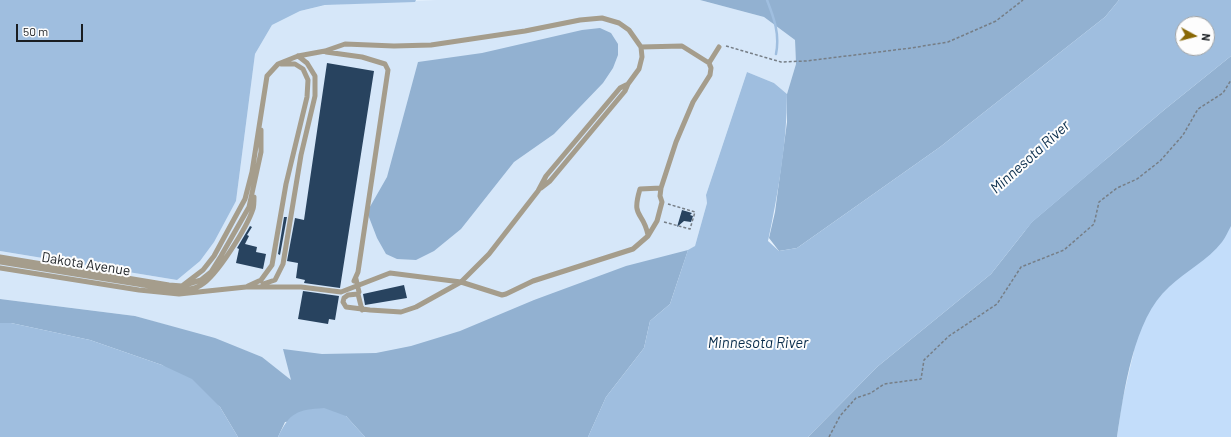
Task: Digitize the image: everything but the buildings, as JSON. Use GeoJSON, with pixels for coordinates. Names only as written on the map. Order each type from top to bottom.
{"type":"FeatureCollection","features":[{"type":"Feature","properties":{"kind":"lane"},"geometry":{"type":"LineString","coordinates":[[182,286],[203,270],[214,256],[245,200],[252,172],[266,76],[278,64],[298,56],[325,51],[345,44],[394,46],[431,45],[525,31],[580,20],[602,18],[619,23],[629,30],[641,47],[642,57],[639,69],[628,84],[620,88],[546,176],[538,191],[489,254],[461,282],[416,307],[401,312],[362,310],[346,306],[343,302],[344,298],[348,295],[358,294]]}},
{"type":"Feature","properties":{"kind":"lane"},"geometry":{"type":"LineString","coordinates":[[246,287],[301,287],[341,292],[390,273],[461,282],[502,295],[533,281],[633,249],[648,235],[657,221],[662,202],[660,196],[661,188],[683,124],[693,102],[710,75],[711,68],[709,63],[682,46],[641,47]]}},
{"type":"Feature","properties":{"kind":"lane"},"geometry":{"type":"LineString","coordinates":[[709,63],[719,47]]}},
{"type":"Feature","properties":{"kind":"lane"},"geometry":{"type":"LineString","coordinates":[[325,51],[375,60],[386,64],[388,70],[356,279],[362,310]]}},
{"type":"Feature","properties":{"kind":"lane"},"geometry":{"type":"LineString","coordinates":[[0,268],[156,293],[187,293],[246,287],[267,284],[275,280],[283,264],[301,155],[314,96],[315,76],[307,63],[298,56]]}},
{"type":"Feature","properties":{"kind":"lane"},"geometry":{"type":"LineString","coordinates":[[246,287],[261,280],[272,265],[286,184],[307,97],[308,80],[303,69],[295,64],[278,64]]}},
{"type":"Feature","properties":{"kind":"lane"},"geometry":{"type":"LineString","coordinates":[[0,258],[169,285],[182,286],[201,280],[211,272],[249,207],[256,182],[261,152],[262,105]]}},
{"type":"Feature","properties":{"kind":"lane","name":"Dakota Avenue"},"geometry":{"type":"LineString","coordinates":[[0,262],[168,289],[192,289],[202,284],[214,274],[230,250],[253,209],[256,182]]}},
{"type":"Feature","properties":{"kind":"lane"},"geometry":{"type":"LineString","coordinates":[[648,235],[646,224],[637,212],[636,204],[640,189],[661,188]]}},
{"type":"Feature","properties":{"kind":"lane"},"geometry":{"type":"LineString","coordinates":[[341,292],[356,279]]}},
{"type":"Feature","properties":{"kind":"path"},"geometry":{"type":"LineString","coordinates":[[719,47],[730,46],[781,62],[806,61],[911,48],[948,42],[996,22],[1023,0]]}},
{"type":"Feature","properties":{"kind":"path"},"geometry":{"type":"LineString","coordinates":[[829,437],[840,416],[856,398],[871,393],[884,384],[921,379],[924,360],[949,336],[997,304],[1021,267],[1064,250],[1094,224],[1099,202],[1117,188],[1137,179],[1160,161],[1183,135],[1198,109],[1223,93],[1231,80]]}},
{"type":"Feature","properties":{"kind":"path"},"geometry":{"type":"LineString","coordinates":[[657,221],[690,229],[695,212],[676,208],[662,202]]}},
{"type":"Feature","properties":{"kind":"shaded area"},"geometry":{"type":"Polygon","coordinates":[[[437,0],[700,0],[764,17],[795,40],[796,64],[787,94],[774,83],[747,72],[706,195],[707,203],[695,246],[606,397],[588,437],[365,437],[346,416],[324,408],[262,357],[215,339],[135,316],[0,299],[0,251],[177,280],[236,201],[255,54],[272,25],[300,11],[326,5],[437,0]]]}},
{"type":"Feature","properties":{"kind":"shaded area"},"geometry":{"type":"Polygon","coordinates":[[[700,0],[1119,0],[1105,17],[940,147],[797,248],[779,251],[769,238],[775,212],[787,122],[787,94],[796,64],[795,40],[764,17],[700,0]]]}},
{"type":"Feature","properties":{"kind":"shaded area"},"geometry":{"type":"Polygon","coordinates":[[[600,28],[611,33],[618,44],[618,55],[613,68],[603,83],[554,134],[514,162],[461,229],[434,251],[416,260],[397,259],[386,254],[377,238],[367,212],[387,177],[418,62],[482,53],[582,30],[600,28]]]}},
{"type":"Feature","properties":{"kind":"shaded area"},"geometry":{"type":"Polygon","coordinates":[[[1231,56],[1231,226],[1223,240],[1204,260],[1169,287],[1157,301],[1147,318],[1132,357],[1117,437],[808,437],[877,367],[991,274],[1032,222],[1164,110],[1231,56]]]}},
{"type":"Feature","properties":{"kind":"shaded area"},"geometry":{"type":"Polygon","coordinates":[[[1231,124],[1231,437],[1117,437],[1122,402],[1134,351],[990,193],[1231,124]]]}},
{"type":"Feature","properties":{"kind":"shaded area"},"geometry":{"type":"Polygon","coordinates":[[[688,250],[670,304],[650,321],[644,348],[606,397],[588,437],[365,437],[346,416],[285,422],[278,437],[238,437],[220,407],[162,365],[90,340],[11,323],[0,323],[0,299],[135,316],[215,338],[262,357],[291,380],[283,349],[322,354],[376,353],[411,346],[460,331],[534,300],[626,266],[688,250]]]}},
{"type":"Feature","properties":{"kind":"water"},"geometry":{"type":"Polygon","coordinates":[[[0,0],[416,0],[415,2],[325,5],[300,11],[272,25],[255,54],[236,201],[214,242],[200,261],[177,280],[0,251],[0,0]]]}},
{"type":"Feature","properties":{"kind":"water","name":"Minnesota River"},"geometry":{"type":"Polygon","coordinates":[[[1119,0],[1231,0],[1231,56],[1164,110],[1032,222],[991,274],[877,367],[808,437],[588,437],[606,397],[644,348],[650,321],[670,304],[688,250],[695,246],[707,203],[706,195],[747,72],[774,83],[787,94],[787,112],[781,168],[768,241],[779,251],[797,248],[940,147],[1105,17],[1119,0]]]}},
{"type":"Feature","properties":{"kind":"water"},"geometry":{"type":"Polygon","coordinates":[[[0,323],[11,323],[90,340],[162,365],[192,379],[220,407],[238,437],[0,437],[0,323]]]}},
{"type":"Feature","properties":{"kind":"water"},"geometry":{"type":"Polygon","coordinates":[[[324,408],[346,416],[365,437],[278,437],[286,422],[295,414],[301,411],[324,408]]]}},
{"type":"Feature","properties":{"kind":"waterway"},"geometry":{"type":"LineString","coordinates":[[767,0],[777,33],[776,54]]}}]}
